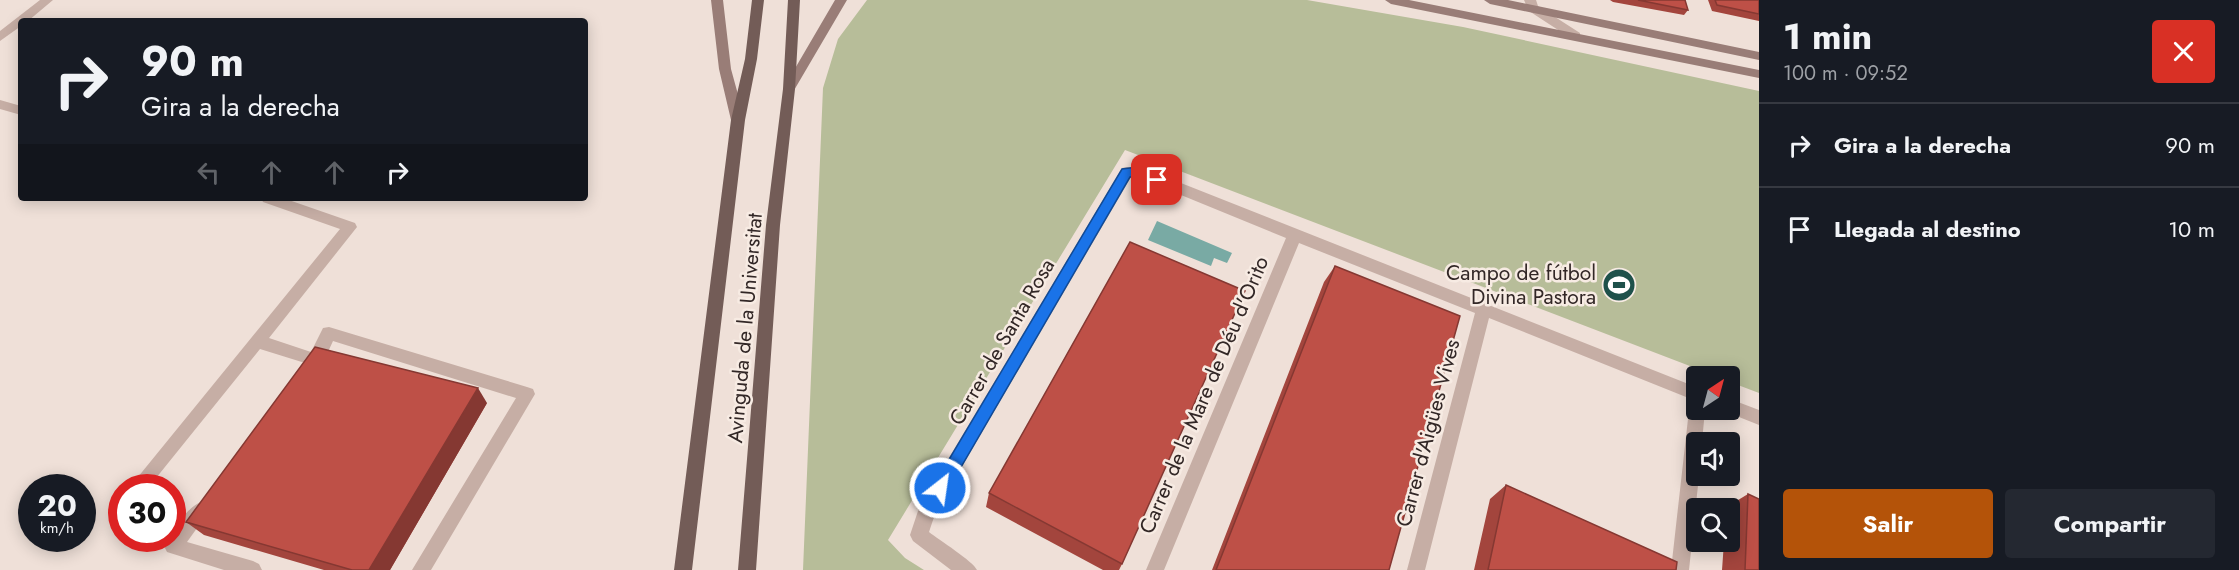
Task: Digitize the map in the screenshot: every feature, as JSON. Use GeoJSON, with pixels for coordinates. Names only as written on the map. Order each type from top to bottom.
{"type":"FeatureCollection","features":[{"type":"Feature","properties":{"kind":"main road","name":"Avinguda de la Universitat"},"geometry":{"type":"LineString","coordinates":[[683,570],[738,120],[751,59],[758,0]]}},
{"type":"Feature","properties":{"kind":"main road","name":"Avinguda de la Universitat"},"geometry":{"type":"LineString","coordinates":[[747,570],[773,225],[789,89],[795,0]]}},
{"type":"Feature","properties":{"kind":"street"},"geometry":{"type":"LineString","coordinates":[[24,18],[47,0]]}},
{"type":"Feature","properties":{"kind":"street","name":"Avinguda de la Universitat"},"geometry":{"type":"LineString","coordinates":[[717,0],[725,69],[738,120]]}},
{"type":"Feature","properties":{"kind":"street","name":"Avinguda de la Universitat"},"geometry":{"type":"LineString","coordinates":[[789,89],[842,0]]}},
{"type":"Feature","properties":{"kind":"street"},"geometry":{"type":"LineString","coordinates":[[1391,0],[1759,74]]}},
{"type":"Feature","properties":{"kind":"street"},"geometry":{"type":"LineString","coordinates":[[1490,0],[1532,4],[1759,56]]}},
{"type":"Feature","properties":{"kind":"street"},"geometry":{"type":"LineString","coordinates":[[1532,4],[1576,36]]}},
{"type":"Feature","properties":{"kind":"street"},"geometry":{"type":"LineString","coordinates":[[0,37],[18,23]]}},
{"type":"Feature","properties":{"kind":"street"},"geometry":{"type":"LineString","coordinates":[[0,104],[18,110]]}},
{"type":"Feature","properties":{"kind":"street","name":"Carrer de Santa Rosa"},"geometry":{"type":"LineString","coordinates":[[968,570],[946,557],[919,535],[928,508],[1127,172],[1138,172],[1294,237]]}},
{"type":"Feature","properties":{"kind":"street"},"geometry":{"type":"LineString","coordinates":[[148,474],[350,227],[276,201]]}},
{"type":"Feature","properties":{"kind":"street"},"geometry":{"type":"LineString","coordinates":[[1294,237],[1484,308],[1686,390]]}},
{"type":"Feature","properties":{"kind":"street","name":"Carrer de la Mare de Déu d'Orito"},"geometry":{"type":"LineString","coordinates":[[1155,570],[1294,237]]}},
{"type":"Feature","properties":{"kind":"street","name":"Carrer d'Aigües Vives"},"geometry":{"type":"LineString","coordinates":[[1416,570],[1484,308]]}},
{"type":"Feature","properties":{"kind":"street"},"geometry":{"type":"LineString","coordinates":[[302,378],[316,360],[329,333],[527,394],[421,570]]}},
{"type":"Feature","properties":{"kind":"street"},"geometry":{"type":"LineString","coordinates":[[257,340],[316,360]]}},
{"type":"Feature","properties":{"kind":"street"},"geometry":{"type":"LineString","coordinates":[[1740,410],[1759,418]]}},
{"type":"Feature","properties":{"kind":"street"},"geometry":{"type":"LineString","coordinates":[[1680,570],[1696,420]]}},
{"type":"Feature","properties":{"kind":"street"},"geometry":{"type":"LineString","coordinates":[[209,500],[173,546],[254,570]]}},
{"type":"Feature","properties":{"kind":"green space"},"geometry":{"type":"Polygon","coordinates":[[[867,0],[1307,0],[1463,27],[1759,91],[1759,393],[1740,386],[1740,366],[1690,366],[1125,150],[888,540],[905,558],[924,570],[803,570],[823,88],[838,39],[867,0]]]}},
{"type":"Feature","properties":{"kind":"water"},"geometry":{"type":"Polygon","coordinates":[[[1157,221],[1232,253],[1227,263],[1214,258],[1211,266],[1148,240],[1157,221]]]}},
{"type":"Feature","properties":{"kind":"building"},"geometry":{"type":"Polygon","coordinates":[[[1638,0],[1685,0],[1688,10],[1638,0]]]}},
{"type":"Feature","properties":{"kind":"building"},"geometry":{"type":"Polygon","coordinates":[[[1715,0],[1759,0],[1759,14],[1717,5],[1715,0]]]}},
{"type":"Feature","properties":{"kind":"building"},"geometry":{"type":"Polygon","coordinates":[[[1130,242],[1245,291],[1122,564],[989,493],[1130,242]]]}},
{"type":"Feature","properties":{"kind":"building"},"geometry":{"type":"Polygon","coordinates":[[[1335,266],[1460,316],[1389,570],[1216,570],[1335,266]]]}},
{"type":"Feature","properties":{"kind":"building"},"geometry":{"type":"Polygon","coordinates":[[[315,347],[478,388],[369,570],[352,570],[186,522],[315,347]]]}},
{"type":"Feature","properties":{"kind":"building"},"geometry":{"type":"Polygon","coordinates":[[[1506,485],[1677,562],[1676,570],[1488,570],[1506,485]]]}},
{"type":"Feature","properties":{"kind":"building"},"geometry":{"type":"Polygon","coordinates":[[[1748,494],[1759,499],[1759,570],[1745,570],[1748,494]]]}},
{"type":"Feature","properties":{"kind":"place","name":"Campo de fútbol Divina Pastora"},"geometry":{"type":"Point","coordinates":[1619,285]}},
{"type":"Feature","properties":{"kind":"route"},"geometry":{"type":"LineString","coordinates":[[940,488],[1127,172],[1138,172],[1157,180]]}}]}
